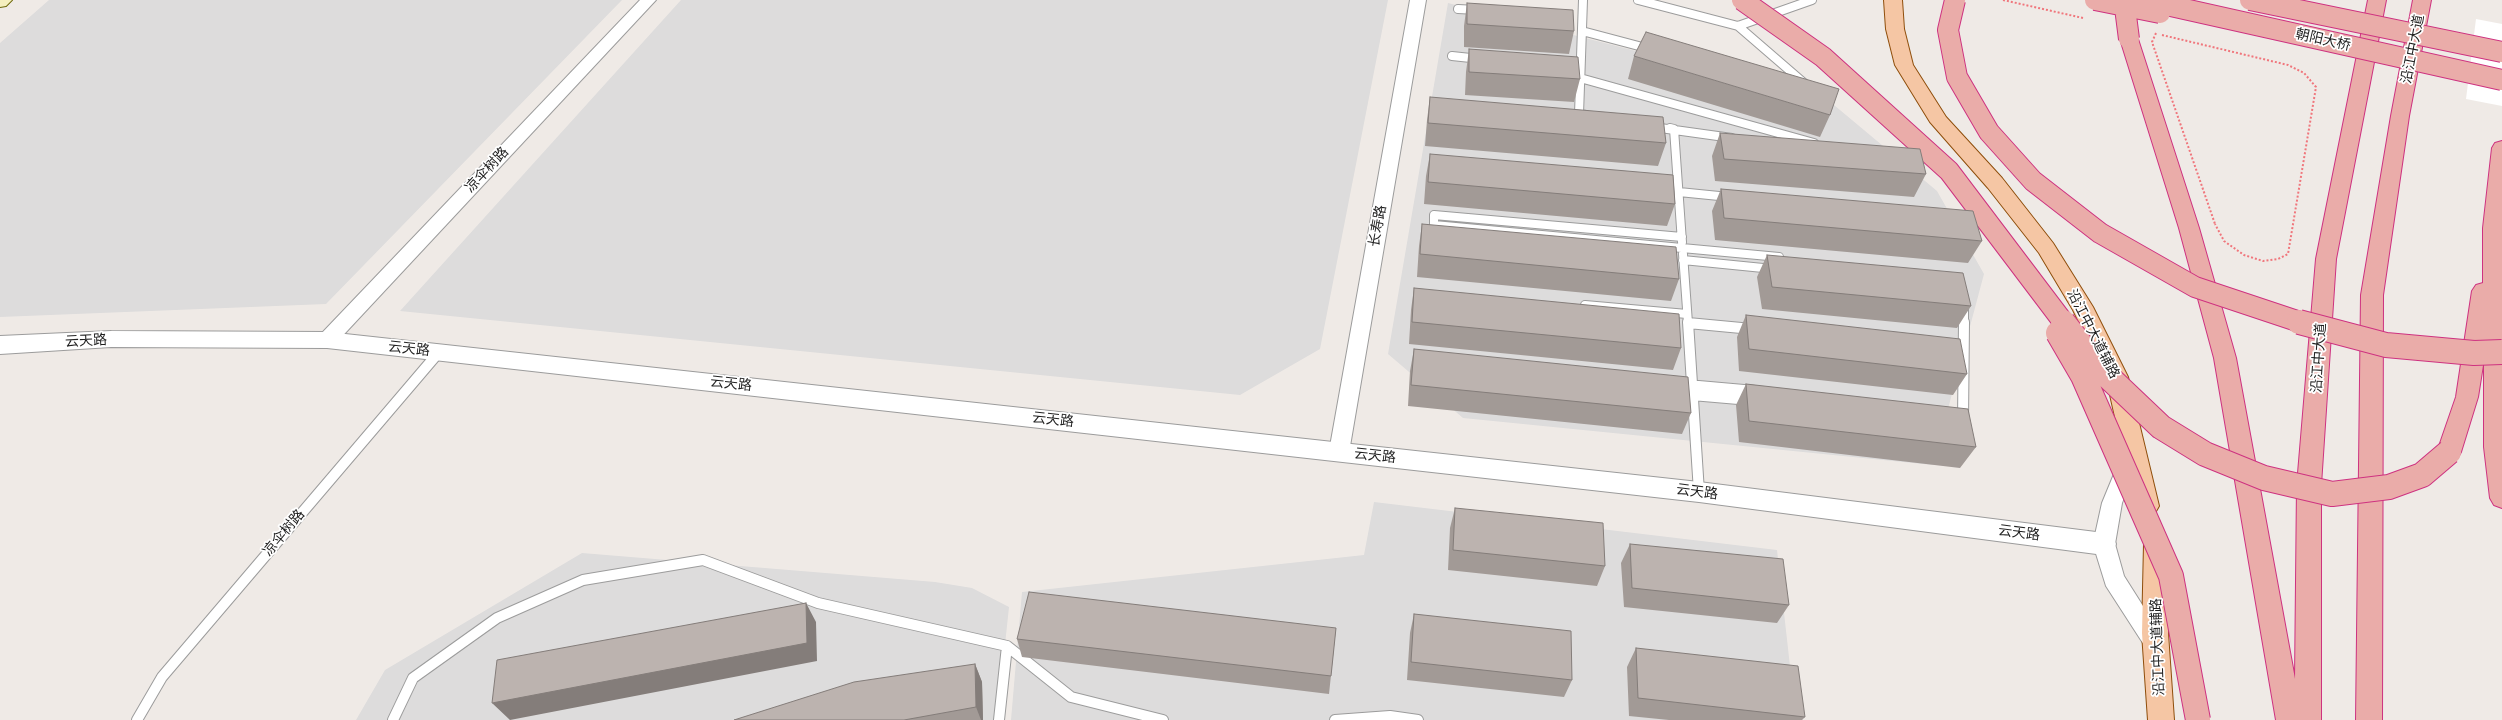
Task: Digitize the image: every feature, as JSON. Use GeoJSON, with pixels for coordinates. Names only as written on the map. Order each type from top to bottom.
{"type":"FeatureCollection","features":[{"type":"Feature","properties":{"kind":"highway"},"geometry":{"type":"LineString","coordinates":[[1742,0],[1823,57],[1949,171],[2012,257],[2102,370],[2161,427],[2205,454],[2264,478],[2332,494],[2389,487],[2422,475],[2449,452],[2467,397],[2493,228],[2502,148]]}},
{"type":"Feature","properties":{"kind":"highway"},"geometry":{"type":"LineString","coordinates":[[1955,0],[1948,30],[1956,77],[1989,132],[2033,181],[2100,233],[2195,287],[2278,316],[2386,345],[2474,353],[2502,352]]}},
{"type":"Feature","properties":{"kind":"highway"},"geometry":{"type":"LineString","coordinates":[[2094,0],[2252,31],[2356,48]]}},
{"type":"Feature","properties":{"kind":"highway"},"geometry":{"type":"LineString","coordinates":[[2124,0],[2129,38],[2189,228],[2225,358],[2264,570],[2289,720]]}},
{"type":"Feature","properties":{"kind":"highway","name":"朝阳大桥"},"geometry":{"type":"LineString","coordinates":[[2144,0],[2502,80]]}},
{"type":"Feature","properties":{"kind":"highway","name":"朝阳大桥"},"geometry":{"type":"LineString","coordinates":[[2250,0],[2502,52]]}},
{"type":"Feature","properties":{"kind":"highway"},"geometry":{"type":"LineString","coordinates":[[2278,0],[2385,28]]}},
{"type":"Feature","properties":{"kind":"highway","name":"沿江中大道"},"geometry":{"type":"LineString","coordinates":[[2308,720],[2309,485],[2326,259],[2377,0]]}},
{"type":"Feature","properties":{"kind":"highway","name":"沿江中大道"},"geometry":{"type":"LineString","coordinates":[[2369,720],[2372,295],[2400,116],[2422,0]]}},
{"type":"Feature","properties":{"kind":"highway"},"geometry":{"type":"LineString","coordinates":[[2493,228],[2496,447],[2502,498]]}},
{"type":"Feature","properties":{"kind":"highway"},"geometry":{"type":"LineString","coordinates":[[2012,257],[2083,376],[2171,576],[2198,720]]}},
{"type":"Feature","properties":{"kind":"main road","name":"沿江中大道辅路"},"geometry":{"type":"LineString","coordinates":[[1893,0],[1895,29],[1904,65],[1939,122],[1995,183],[2046,248],[2082,307],[2117,377],[2157,551],[2156,644],[2161,720]]}},
{"type":"Feature","properties":{"kind":"street","name":"凉伞树路"},"geometry":{"type":"LineString","coordinates":[[327,340],[648,0]]}},
{"type":"Feature","properties":{"kind":"street","name":"长寿路"},"geometry":{"type":"LineString","coordinates":[[1339,452],[1418,0]]}},
{"type":"Feature","properties":{"kind":"street","name":"云天路"},"geometry":{"type":"LineString","coordinates":[[0,345],[111,339],[327,340],[1699,492],[2104,544]]}},
{"type":"Feature","properties":{"kind":"street"},"geometry":{"type":"LineString","coordinates":[[2134,449],[2112,504],[2104,544],[2114,579],[2156,644]]}},
{"type":"Feature","properties":{"kind":"lane"},"geometry":{"type":"LineString","coordinates":[[1583,0],[1579,17],[1582,31],[1577,68],[1580,78],[1574,116],[1591,119]]}},
{"type":"Feature","properties":{"kind":"lane"},"geometry":{"type":"LineString","coordinates":[[1638,0],[1738,26],[1804,88]]}},
{"type":"Feature","properties":{"kind":"lane"},"geometry":{"type":"LineString","coordinates":[[1738,26],[1812,0]]}},
{"type":"Feature","properties":{"kind":"lane"},"geometry":{"type":"LineString","coordinates":[[1458,9],[1489,11]]}},
{"type":"Feature","properties":{"kind":"lane"},"geometry":{"type":"LineString","coordinates":[[1582,31],[1660,51]]}},
{"type":"Feature","properties":{"kind":"lane"},"geometry":{"type":"LineString","coordinates":[[1452,56],[1490,60]]}},
{"type":"Feature","properties":{"kind":"lane"},"geometry":{"type":"LineString","coordinates":[[1580,78],[1820,148],[1797,147]]}},
{"type":"Feature","properties":{"kind":"lane"},"geometry":{"type":"LineString","coordinates":[[1644,125],[1743,139]]}},
{"type":"Feature","properties":{"kind":"lane"},"geometry":{"type":"LineString","coordinates":[[1674,129],[1676,187],[1682,237],[1699,492]]}},
{"type":"Feature","properties":{"kind":"lane"},"geometry":{"type":"LineString","coordinates":[[1676,187],[1742,198]]}},
{"type":"Feature","properties":{"kind":"lane"},"geometry":{"type":"LineString","coordinates":[[1682,237],[1434,215],[1434,225],[1786,257]]}},
{"type":"Feature","properties":{"kind":"lane"},"geometry":{"type":"LineString","coordinates":[[1683,260],[1785,270]]}},
{"type":"Feature","properties":{"kind":"lane"},"geometry":{"type":"LineString","coordinates":[[1953,410],[1961,410],[1959,420],[1960,348],[1964,296]]}},
{"type":"Feature","properties":{"kind":"lane"},"geometry":{"type":"LineString","coordinates":[[1576,304],[1687,314]]}},
{"type":"Feature","properties":{"kind":"lane"},"geometry":{"type":"LineString","coordinates":[[1688,323],[1759,330]]}},
{"type":"Feature","properties":{"kind":"lane","name":"凉伞树路"},"geometry":{"type":"LineString","coordinates":[[137,720],[162,677],[439,352]]}},
{"type":"Feature","properties":{"kind":"lane"},"geometry":{"type":"LineString","coordinates":[[1668,379],[1756,401]]}},
{"type":"Feature","properties":{"kind":"lane"},"geometry":{"type":"LineString","coordinates":[[1692,386],[1763,392]]}},
{"type":"Feature","properties":{"kind":"lane"},"geometry":{"type":"LineString","coordinates":[[393,720],[413,678],[497,618],[583,580],[703,560],[818,603],[1007,646],[1071,697],[1162,720]]}},
{"type":"Feature","properties":{"kind":"lane"},"geometry":{"type":"LineString","coordinates":[[999,720],[1007,646]]}},
{"type":"Feature","properties":{"kind":"lane"},"geometry":{"type":"LineString","coordinates":[[1335,720],[1390,716],[1418,720]]}},
{"type":"Feature","properties":{"kind":"path"},"geometry":{"type":"LineString","coordinates":[[2003,0],[2086,18]]}},
{"type":"Feature","properties":{"kind":"path"},"geometry":{"type":"LineString","coordinates":[[2154,33],[2288,65],[2304,73],[2316,87],[2288,254],[2278,259],[2263,261],[2244,255],[2224,241],[2215,224],[2152,42],[2159,29]]}},
{"type":"Feature","properties":{"kind":"shaded area"},"geometry":{"type":"Polygon","coordinates":[[[49,0],[622,0],[326,304],[0,317],[0,43],[49,0]]]}},
{"type":"Feature","properties":{"kind":"shaded area"},"geometry":{"type":"Polygon","coordinates":[[[681,0],[1388,0],[1320,349],[1240,395],[400,311],[681,0]]]}},
{"type":"Feature","properties":{"kind":"shaded area"},"geometry":{"type":"Polygon","coordinates":[[[1448,3],[1828,100],[1937,191],[1984,274],[1933,465],[1463,418],[1388,354],[1448,3]]]}},
{"type":"Feature","properties":{"kind":"shaded area"},"geometry":{"type":"Polygon","coordinates":[[[1374,502],[1777,550],[1796,720],[1011,720],[1022,592],[1364,555],[1374,502]]]}},
{"type":"Feature","properties":{"kind":"shaded area"},"geometry":{"type":"Polygon","coordinates":[[[582,553],[935,582],[972,588],[1009,607],[997,720],[356,720],[385,670],[582,553]]]}},
{"type":"Feature","properties":{"kind":"pier"},"geometry":{"type":"Polygon","coordinates":[[[2476,19],[2502,24],[2502,106],[2466,99],[2476,19]]]}},
{"type":"Feature","properties":{"kind":"building"},"geometry":{"type":"Polygon","coordinates":[[[1467,3],[1573,10],[1574,31],[1467,24],[1467,3]]]}},
{"type":"Feature","properties":{"kind":"building"},"geometry":{"type":"Polygon","coordinates":[[[1646,32],[1839,89],[1830,115],[1634,56],[1646,32]]]}},
{"type":"Feature","properties":{"kind":"building"},"geometry":{"type":"Polygon","coordinates":[[[1469,49],[1578,57],[1580,79],[1469,72],[1469,49]]]}},
{"type":"Feature","properties":{"kind":"building"},"geometry":{"type":"Polygon","coordinates":[[[1430,97],[1663,117],[1666,143],[1428,123],[1430,97]]]}},
{"type":"Feature","properties":{"kind":"building"},"geometry":{"type":"Polygon","coordinates":[[[1720,133],[1920,149],[1926,174],[1724,159],[1720,133]]]}},
{"type":"Feature","properties":{"kind":"building"},"geometry":{"type":"Polygon","coordinates":[[[1430,154],[1673,175],[1675,204],[1428,182],[1430,154]]]}},
{"type":"Feature","properties":{"kind":"building"},"geometry":{"type":"Polygon","coordinates":[[[1721,189],[1973,211],[1982,241],[1724,218],[1721,189]]]}},
{"type":"Feature","properties":{"kind":"building"},"geometry":{"type":"Polygon","coordinates":[[[1422,224],[1676,247],[1679,279],[1420,254],[1422,224]]]}},
{"type":"Feature","properties":{"kind":"building"},"geometry":{"type":"Polygon","coordinates":[[[1767,255],[1963,273],[1971,306],[1772,287],[1767,255]]]}},
{"type":"Feature","properties":{"kind":"building"},"geometry":{"type":"Polygon","coordinates":[[[1414,288],[1679,314],[1681,348],[1412,322],[1414,288]]]}},
{"type":"Feature","properties":{"kind":"building"},"geometry":{"type":"Polygon","coordinates":[[[1746,315],[1960,339],[1967,374],[1749,349],[1746,315]]]}},
{"type":"Feature","properties":{"kind":"building"},"geometry":{"type":"Polygon","coordinates":[[[1414,349],[1688,377],[1691,413],[1411,385],[1414,349]]]}},
{"type":"Feature","properties":{"kind":"building"},"geometry":{"type":"Polygon","coordinates":[[[1746,384],[1968,409],[1976,447],[1749,421],[1746,384]]]}},
{"type":"Feature","properties":{"kind":"building"},"geometry":{"type":"Polygon","coordinates":[[[1455,508],[1603,523],[1605,566],[1453,550],[1455,508]]]}},
{"type":"Feature","properties":{"kind":"building"},"geometry":{"type":"Polygon","coordinates":[[[1630,544],[1783,559],[1789,605],[1632,588],[1630,544]]]}},
{"type":"Feature","properties":{"kind":"building"},"geometry":{"type":"Polygon","coordinates":[[[1029,592],[1336,628],[1331,676],[1017,639],[1029,592]]]}},
{"type":"Feature","properties":{"kind":"building"},"geometry":{"type":"Polygon","coordinates":[[[806,603],[807,643],[492,703],[497,660],[806,603]]]}},
{"type":"Feature","properties":{"kind":"building"},"geometry":{"type":"Polygon","coordinates":[[[1414,614],[1571,631],[1572,680],[1411,662],[1414,614]]]}},
{"type":"Feature","properties":{"kind":"building"},"geometry":{"type":"Polygon","coordinates":[[[1636,648],[1798,666],[1805,717],[1638,698],[1636,648]]]}},
{"type":"Feature","properties":{"kind":"building"},"geometry":{"type":"Polygon","coordinates":[[[975,664],[976,707],[904,720],[734,720],[854,682],[975,664]]]}}]}
